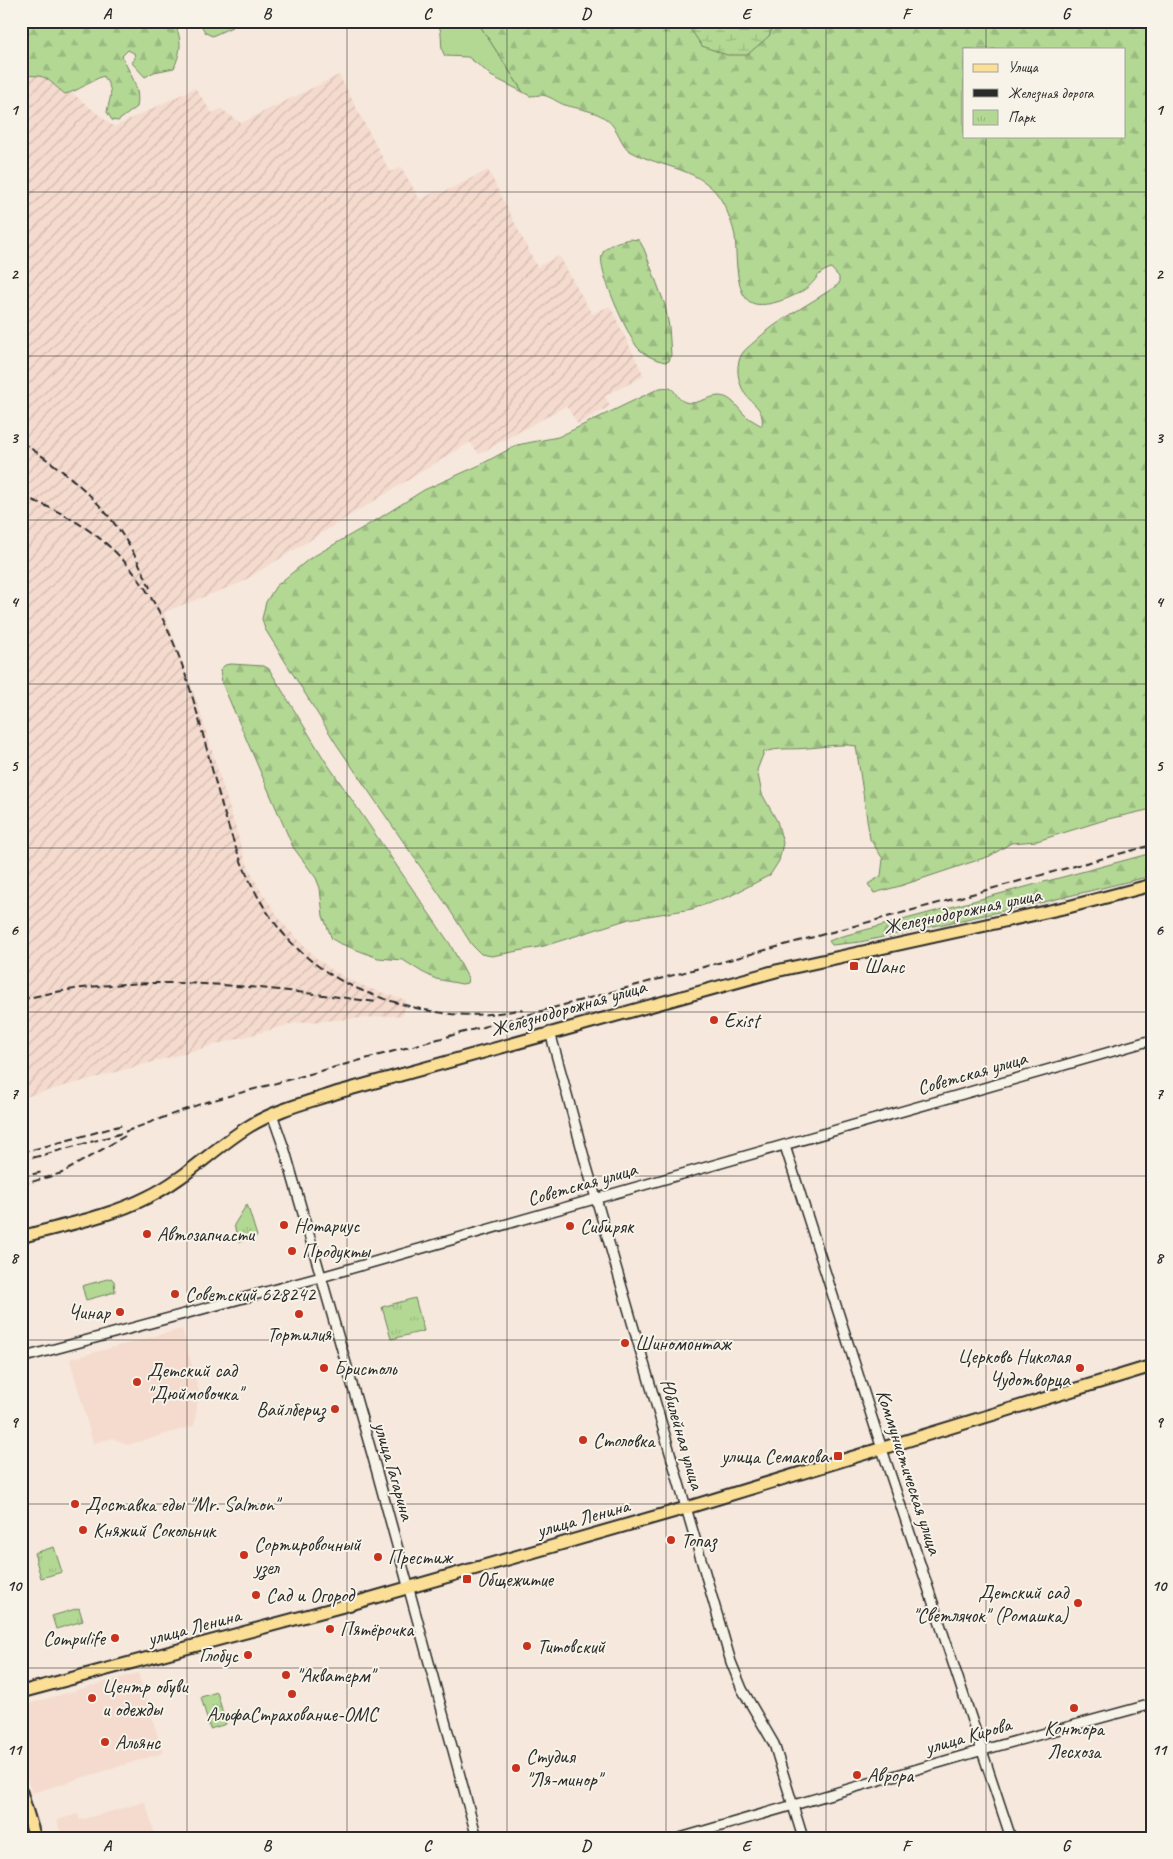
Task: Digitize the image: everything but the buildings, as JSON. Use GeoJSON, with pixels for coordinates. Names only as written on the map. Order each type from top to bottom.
{"type":"FeatureCollection","features":[{"type":"Feature","properties":{"kind":"main road","name":"Железнодорожная улица"},"geometry":{"type":"LineString","coordinates":[[21,1237],[106,1213],[149,1197],[187,1173],[248,1127],[272,1114],[340,1092],[776,970],[1049,911],[1152,885]]}},
{"type":"Feature","properties":{"kind":"main road","name":"улица Ленина"},"geometry":{"type":"LineString","coordinates":[[21,1692],[409,1587],[686,1508],[1152,1366]]}},
{"type":"Feature","properties":{"kind":"main road"},"geometry":{"type":"LineString","coordinates":[[21,1792],[35,1838]]}},
{"type":"Feature","properties":{"kind":"street","name":"Юбилейная улица"},"geometry":{"type":"LineString","coordinates":[[550,1032],[596,1198],[736,1676],[772,1739],[803,1838]]}},
{"type":"Feature","properties":{"kind":"street","name":"Советская улица"},"geometry":{"type":"LineString","coordinates":[[21,1358],[321,1277],[1152,1040]]}},
{"type":"Feature","properties":{"kind":"street","name":"улица Гагарина"},"geometry":{"type":"LineString","coordinates":[[272,1114],[321,1277],[478,1838]]}},
{"type":"Feature","properties":{"kind":"street","name":"Коммунистическая улица"},"geometry":{"type":"LineString","coordinates":[[785,1146],[882,1449],[1011,1838]]}},
{"type":"Feature","properties":{"kind":"street","name":"улица Кирова"},"geometry":{"type":"LineString","coordinates":[[680,1838],[983,1750],[1152,1704]]}},
{"type":"Feature","properties":{"kind":"shaded area"},"geometry":{"type":"Polygon","coordinates":[[[339,75],[390,172],[401,167],[420,200],[435,192],[442,193],[488,170],[537,267],[559,256],[592,314],[610,306],[644,376],[605,396],[610,406],[578,424],[566,406],[479,454],[470,442],[240,583],[164,612],[198,705],[245,859],[257,885],[284,925],[315,957],[330,969],[348,979],[368,988],[406,1000],[403,1015],[295,1023],[21,1098],[21,76],[42,76],[49,79],[65,94],[72,93],[114,127],[195,88],[212,113],[221,109],[241,123],[339,75]]]}},
{"type":"Feature","properties":{"kind":"shaded area","name":"Детский сад \"Дюймовочка\""},"geometry":{"type":"Polygon","coordinates":[[[182,1329],[199,1392],[194,1426],[127,1445],[113,1438],[93,1443],[70,1359],[182,1329]]]}},
{"type":"Feature","properties":{"kind":"shaded area"},"geometry":{"type":"Polygon","coordinates":[[[138,1673],[163,1753],[32,1793],[21,1762],[21,1706],[138,1673]]]}},
{"type":"Feature","properties":{"kind":"shaded area"},"geometry":{"type":"Polygon","coordinates":[[[145,1802],[156,1838],[62,1838],[57,1820],[78,1814],[80,1820],[145,1802]]]}},
{"type":"Feature","properties":{"kind":"green space"},"geometry":{"type":"Polygon","coordinates":[[[21,21],[174,21],[180,39],[180,50],[174,68],[154,72],[145,77],[132,63],[135,58],[134,53],[128,50],[122,56],[134,80],[138,100],[137,107],[118,121],[112,120],[107,112],[110,90],[103,76],[75,91],[65,94],[50,81],[42,77],[21,76],[21,42],[28,36],[29,32],[21,26],[21,21]]]}},
{"type":"Feature","properties":{"kind":"green space"},"geometry":{"type":"Polygon","coordinates":[[[198,21],[236,21],[232,27],[212,36],[206,33],[198,21]]]}},
{"type":"Feature","properties":{"kind":"green space"},"geometry":{"type":"Polygon","coordinates":[[[437,21],[477,21],[523,92],[491,76],[468,57],[445,56],[442,48],[441,31],[437,21]]]}},
{"type":"Feature","properties":{"kind":"green space"},"geometry":{"type":"Polygon","coordinates":[[[477,21],[560,21],[563,23],[584,21],[685,21],[687,23],[769,36],[775,21],[1152,21],[1152,809],[1108,819],[1037,841],[1011,843],[990,856],[874,893],[868,884],[881,876],[883,859],[870,839],[856,746],[838,745],[770,750],[764,752],[757,770],[762,794],[777,821],[783,843],[779,861],[770,875],[730,896],[692,909],[629,919],[544,946],[492,956],[481,954],[472,945],[337,745],[265,629],[262,619],[266,602],[276,586],[309,559],[424,490],[480,465],[517,445],[558,437],[660,388],[670,388],[681,400],[689,403],[715,396],[727,398],[746,416],[762,426],[761,413],[748,398],[739,379],[738,366],[742,354],[773,326],[839,284],[839,277],[831,268],[820,274],[808,287],[789,298],[773,303],[752,303],[746,298],[739,283],[733,228],[725,207],[715,191],[694,175],[630,151],[613,126],[603,117],[565,105],[544,95],[530,96],[523,92],[477,21]]]}},
{"type":"Feature","properties":{"kind":"green space"},"geometry":{"type":"Polygon","coordinates":[[[685,21],[775,21],[769,36],[747,55],[727,55],[702,46],[685,21]]]}},
{"type":"Feature","properties":{"kind":"green space"},"geometry":{"type":"Polygon","coordinates":[[[630,239],[639,240],[644,249],[665,305],[671,355],[669,361],[665,362],[654,359],[638,348],[621,317],[604,274],[602,255],[606,248],[630,239]]]}},
{"type":"Feature","properties":{"kind":"green space"},"geometry":{"type":"Polygon","coordinates":[[[225,665],[264,666],[269,669],[324,759],[450,944],[468,978],[467,983],[462,984],[436,979],[403,960],[378,958],[332,939],[323,916],[320,888],[316,878],[293,847],[222,683],[220,670],[225,665]]]}},
{"type":"Feature","properties":{"kind":"green space"},"geometry":{"type":"Polygon","coordinates":[[[1152,853],[1152,875],[1147,877],[1040,903],[860,942],[832,945],[829,941],[839,937],[1152,853]]]}},
{"type":"Feature","properties":{"kind":"green space"},"geometry":{"type":"Polygon","coordinates":[[[247,1204],[257,1236],[239,1242],[234,1225],[247,1204]]]}},
{"type":"Feature","properties":{"kind":"green space"},"geometry":{"type":"Polygon","coordinates":[[[111,1278],[114,1281],[115,1292],[86,1300],[82,1286],[111,1278]]]}},
{"type":"Feature","properties":{"kind":"green space"},"geometry":{"type":"Polygon","coordinates":[[[415,1298],[424,1331],[391,1339],[382,1307],[415,1298]]]}},
{"type":"Feature","properties":{"kind":"green space"},"geometry":{"type":"Polygon","coordinates":[[[54,1547],[62,1572],[41,1578],[34,1553],[54,1547]]]}},
{"type":"Feature","properties":{"kind":"green space"},"geometry":{"type":"Polygon","coordinates":[[[79,1608],[83,1621],[56,1629],[52,1616],[79,1608]]]}},
{"type":"Feature","properties":{"kind":"green space"},"geometry":{"type":"Polygon","coordinates":[[[217,1692],[226,1724],[210,1729],[201,1697],[217,1692]]]}},
{"type":"Feature","properties":{"kind":"railway"},"geometry":{"type":"LineString","coordinates":[[21,442],[63,472],[98,504],[127,542],[150,588]]}},
{"type":"Feature","properties":{"kind":"railway"},"geometry":{"type":"LineString","coordinates":[[21,496],[66,516],[107,545],[130,568],[164,622],[188,682],[223,809],[244,869],[275,923],[319,967],[382,998],[435,1012],[452,1014],[486,1014],[523,1009]]}},
{"type":"Feature","properties":{"kind":"railway"},"geometry":{"type":"LineString","coordinates":[[21,1161],[116,1135],[203,1103],[1152,845]]}},
{"type":"Feature","properties":{"kind":"railway"},"geometry":{"type":"LineString","coordinates":[[21,1000],[109,985],[154,983],[244,987],[377,1002]]}},
{"type":"Feature","properties":{"kind":"railway"},"geometry":{"type":"LineString","coordinates":[[21,1153],[123,1125]]}},
{"type":"Feature","properties":{"kind":"railway"},"geometry":{"type":"LineString","coordinates":[[21,1185],[62,1173],[125,1136]]}},
{"type":"Feature","properties":{"kind":"railway"},"geometry":{"type":"LineString","coordinates":[[21,1177],[43,1172]]}},
{"type":"Feature","properties":{"kind":"place","name":"Шанс"},"geometry":{"type":"Point","coordinates":[854,966]}},
{"type":"Feature","properties":{"kind":"place","name":"Exist"},"geometry":{"type":"Point","coordinates":[714,1020]}},
{"type":"Feature","properties":{"kind":"place","name":"Нотариус"},"geometry":{"type":"Point","coordinates":[284,1225]}},
{"type":"Feature","properties":{"kind":"place","name":"Сибиряк"},"geometry":{"type":"Point","coordinates":[570,1226]}},
{"type":"Feature","properties":{"kind":"place","name":"Автозапчасти"},"geometry":{"type":"Point","coordinates":[147,1234]}},
{"type":"Feature","properties":{"kind":"place","name":"Продукты"},"geometry":{"type":"Point","coordinates":[292,1251]}},
{"type":"Feature","properties":{"kind":"place","name":"Советский 628242"},"geometry":{"type":"Point","coordinates":[175,1294]}},
{"type":"Feature","properties":{"kind":"place","name":"Чинар"},"geometry":{"type":"Point","coordinates":[120,1312]}},
{"type":"Feature","properties":{"kind":"place","name":"Тортилия"},"geometry":{"type":"Point","coordinates":[299,1314]}},
{"type":"Feature","properties":{"kind":"place","name":"Шиномонтаж"},"geometry":{"type":"Point","coordinates":[625,1343]}},
{"type":"Feature","properties":{"kind":"place","name":"Бристоль"},"geometry":{"type":"Point","coordinates":[324,1368]}},
{"type":"Feature","properties":{"kind":"place","name":"Церковь Николая Чудотворца"},"geometry":{"type":"Point","coordinates":[1080,1368]}},
{"type":"Feature","properties":{"kind":"place","name":"Детский сад \"Дюймовочка\""},"geometry":{"type":"Point","coordinates":[137,1382]}},
{"type":"Feature","properties":{"kind":"place","name":"Вайлбериз"},"geometry":{"type":"Point","coordinates":[335,1409]}},
{"type":"Feature","properties":{"kind":"place","name":"Столовка"},"geometry":{"type":"Point","coordinates":[583,1440]}},
{"type":"Feature","properties":{"kind":"place","name":"улица Семакова"},"geometry":{"type":"Point","coordinates":[838,1456]}},
{"type":"Feature","properties":{"kind":"place","name":"Доставка еды \"Mr. Salmon\""},"geometry":{"type":"Point","coordinates":[75,1504]}},
{"type":"Feature","properties":{"kind":"place","name":"Княжий Сокольник"},"geometry":{"type":"Point","coordinates":[83,1530]}},
{"type":"Feature","properties":{"kind":"place","name":"Топаз"},"geometry":{"type":"Point","coordinates":[671,1540]}},
{"type":"Feature","properties":{"kind":"place","name":"Сортировочный узел"},"geometry":{"type":"Point","coordinates":[244,1555]}},
{"type":"Feature","properties":{"kind":"place","name":"Престиж"},"geometry":{"type":"Point","coordinates":[378,1557]}},
{"type":"Feature","properties":{"kind":"place","name":"Общежитие"},"geometry":{"type":"Point","coordinates":[467,1579]}},
{"type":"Feature","properties":{"kind":"place","name":"Сад и Огород"},"geometry":{"type":"Point","coordinates":[256,1595]}},
{"type":"Feature","properties":{"kind":"place","name":"Детский сад \"Светлячок\" (Ромашка)"},"geometry":{"type":"Point","coordinates":[1078,1603]}},
{"type":"Feature","properties":{"kind":"place","name":"Пятёрочка"},"geometry":{"type":"Point","coordinates":[330,1629]}},
{"type":"Feature","properties":{"kind":"place","name":"Compulife"},"geometry":{"type":"Point","coordinates":[115,1638]}},
{"type":"Feature","properties":{"kind":"place","name":"Титовский"},"geometry":{"type":"Point","coordinates":[527,1646]}},
{"type":"Feature","properties":{"kind":"place","name":"Глобус"},"geometry":{"type":"Point","coordinates":[248,1655]}},
{"type":"Feature","properties":{"kind":"place","name":"\"Акватерм\""},"geometry":{"type":"Point","coordinates":[286,1675]}},
{"type":"Feature","properties":{"kind":"place","name":"АльфаСтрахование-ОМС"},"geometry":{"type":"Point","coordinates":[292,1694]}},
{"type":"Feature","properties":{"kind":"place","name":"Центр обуви и одежды"},"geometry":{"type":"Point","coordinates":[92,1698]}},
{"type":"Feature","properties":{"kind":"place","name":"Контора Лесхоза"},"geometry":{"type":"Point","coordinates":[1074,1708]}},
{"type":"Feature","properties":{"kind":"place","name":"Альянс"},"geometry":{"type":"Point","coordinates":[105,1742]}},
{"type":"Feature","properties":{"kind":"place","name":"Студия \"Ля-минор\""},"geometry":{"type":"Point","coordinates":[516,1768]}},
{"type":"Feature","properties":{"kind":"place","name":"Аврора"},"geometry":{"type":"Point","coordinates":[857,1775]}}]}
